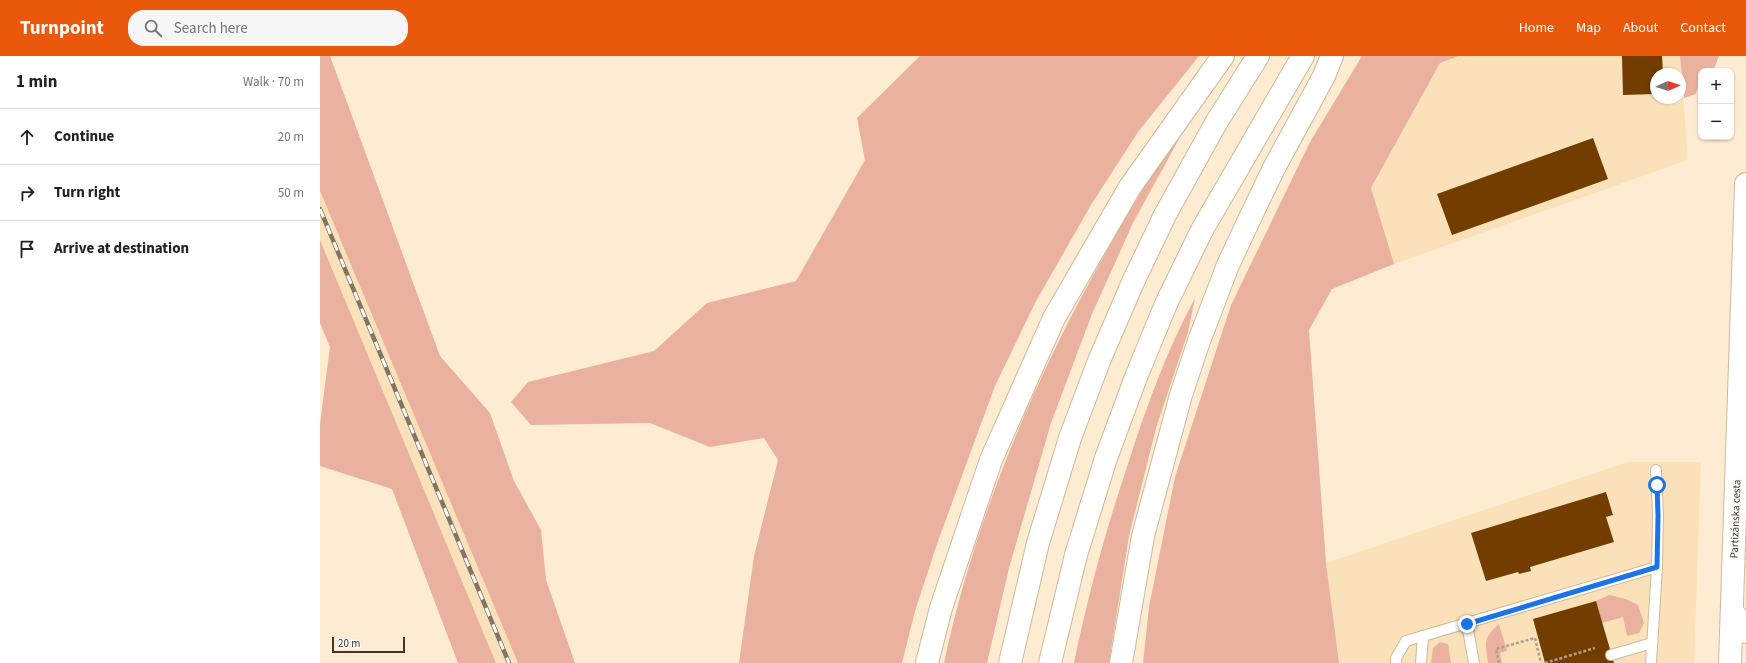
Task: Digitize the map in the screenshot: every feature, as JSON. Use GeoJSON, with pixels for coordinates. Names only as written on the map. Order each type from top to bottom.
{"type":"FeatureCollection","features":[{"type":"Feature","properties":{"kind":"main road"},"geometry":{"type":"LineString","coordinates":[[927,663],[941,608],[991,460],[1054,318],[1130,187],[1223,56]]}},
{"type":"Feature","properties":{"kind":"main road"},"geometry":{"type":"LineString","coordinates":[[1010,663],[1038,543],[1070,438],[1098,361],[1165,215],[1216,123],[1258,56]]}},
{"type":"Feature","properties":{"kind":"main road"},"geometry":{"type":"LineString","coordinates":[[1050,663],[1076,555],[1106,458],[1136,377],[1166,304],[1202,230],[1303,56]]}},
{"type":"Feature","properties":{"kind":"main road"},"geometry":{"type":"LineString","coordinates":[[1121,663],[1143,536],[1181,395],[1199,341],[1228,265],[1247,224],[1274,168],[1324,76],[1332,56]]}},
{"type":"Feature","properties":{"kind":"main road","name":"Partizánska cesta"},"geometry":{"type":"LineString","coordinates":[[1730,663],[1746,184]]}},
{"type":"Feature","properties":{"kind":"main road"},"geometry":{"type":"LineString","coordinates":[[1732,610],[1746,632]]}},
{"type":"Feature","properties":{"kind":"lane"},"geometry":{"type":"LineString","coordinates":[[1650,663],[1657,567],[1658,515],[1656,470]]}},
{"type":"Feature","properties":{"kind":"lane"},"geometry":{"type":"LineString","coordinates":[[1396,663],[1396,658],[1406,641],[1657,567]]}},
{"type":"Feature","properties":{"kind":"lane"},"geometry":{"type":"LineString","coordinates":[[1467,624],[1474,663]]}},
{"type":"Feature","properties":{"kind":"lane"},"geometry":{"type":"LineString","coordinates":[[1421,663],[1423,636]]}},
{"type":"Feature","properties":{"kind":"lane"},"geometry":{"type":"LineString","coordinates":[[1611,655],[1652,643]]}},
{"type":"Feature","properties":{"kind":"path"},"geometry":{"type":"LineString","coordinates":[[1498,663],[1496,649],[1534,638],[1541,663]]}},
{"type":"Feature","properties":{"kind":"path"},"geometry":{"type":"LineString","coordinates":[[1545,663],[1596,647]]}},
{"type":"Feature","properties":{"kind":"shaded area"},"geometry":{"type":"Polygon","coordinates":[[[320,56],[330,56],[440,356],[490,413],[514,481],[541,530],[546,580],[575,663],[518,663],[320,191],[320,56]]]}},
{"type":"Feature","properties":{"kind":"shaded area"},"geometry":{"type":"Polygon","coordinates":[[[920,56],[1199,56],[1138,132],[1091,205],[1035,303],[995,386],[938,541],[915,611],[902,663],[739,663],[754,556],[778,460],[764,438],[710,447],[650,423],[531,425],[511,402],[528,382],[654,351],[707,303],[796,281],[865,160],[857,118],[920,56]]]}},
{"type":"Feature","properties":{"kind":"shaded area"},"geometry":{"type":"Polygon","coordinates":[[[1362,56],[1459,56],[1440,63],[1371,188],[1394,264],[1332,289],[1309,330],[1326,563],[1339,663],[1143,663],[1149,607],[1175,477],[1231,305],[1310,142],[1362,56]]]}},
{"type":"Feature","properties":{"kind":"shaded area"},"geometry":{"type":"Polygon","coordinates":[[[1459,56],[1680,56],[1681,68],[1650,68],[1650,104],[1684,104],[1688,160],[1394,264],[1371,188],[1440,63],[1459,56]]]}},
{"type":"Feature","properties":{"kind":"shaded area"},"geometry":{"type":"Polygon","coordinates":[[[1680,56],[1719,56],[1714,68],[1698,68],[1698,87],[1696,94],[1686,97],[1686,68],[1681,68],[1680,56]]]}},
{"type":"Feature","properties":{"kind":"shaded area"},"geometry":{"type":"Polygon","coordinates":[[[1185,128],[1133,223],[1092,314],[1051,423],[1009,568],[987,663],[944,663],[956,611],[988,508],[1007,457],[1050,359],[1074,310],[1122,223],[1185,128]]]}},
{"type":"Feature","properties":{"kind":"shaded area"},"geometry":{"type":"Polygon","coordinates":[[[320,191],[518,663],[496,663],[320,240],[320,191]]]}},
{"type":"Feature","properties":{"kind":"shaded area"},"geometry":{"type":"Polygon","coordinates":[[[320,240],[496,663],[458,663],[392,489],[320,466],[320,424],[330,347],[320,323],[320,240]]]}},
{"type":"Feature","properties":{"kind":"shaded area"},"geometry":{"type":"Polygon","coordinates":[[[1195,298],[1188,332],[1156,428],[1129,536],[1109,663],[1074,663],[1098,562],[1135,443],[1166,358],[1195,298]]]}},
{"type":"Feature","properties":{"kind":"shaded area"},"geometry":{"type":"Polygon","coordinates":[[[1628,462],[1701,462],[1694,663],[1339,663],[1326,563],[1628,462]]]}},
{"type":"Feature","properties":{"kind":"shaded area"},"geometry":{"type":"Polygon","coordinates":[[[1609,595],[1626,599],[1638,605],[1644,623],[1639,633],[1627,636],[1623,617],[1602,623],[1596,601],[1609,595]]]}},
{"type":"Feature","properties":{"kind":"shaded area"},"geometry":{"type":"Polygon","coordinates":[[[1499,624],[1507,651],[1500,653],[1502,663],[1488,663],[1486,641],[1490,633],[1499,624]]]}},
{"type":"Feature","properties":{"kind":"shaded area"},"geometry":{"type":"Polygon","coordinates":[[[1440,642],[1448,644],[1451,663],[1431,663],[1433,648],[1440,642]]]}},
{"type":"Feature","properties":{"kind":"building"},"geometry":{"type":"Polygon","coordinates":[[[1622,56],[1662,56],[1663,68],[1650,68],[1650,94],[1623,95],[1622,56]]]}},
{"type":"Feature","properties":{"kind":"building"},"geometry":{"type":"Polygon","coordinates":[[[1593,138],[1608,179],[1452,235],[1437,194],[1593,138]]]}},
{"type":"Feature","properties":{"kind":"building"},"geometry":{"type":"Polygon","coordinates":[[[1606,492],[1613,515],[1606,517],[1614,542],[1530,567],[1531,571],[1519,574],[1518,572],[1486,581],[1471,533],[1606,492]]]}},
{"type":"Feature","properties":{"kind":"building"},"geometry":{"type":"Polygon","coordinates":[[[1596,601],[1614,663],[1545,663],[1533,619],[1596,601]]]}},
{"type":"Feature","properties":{"kind":"railway"},"geometry":{"type":"LineString","coordinates":[[320,209],[509,663]]}},
{"type":"Feature","properties":{"kind":"route"},"geometry":{"type":"LineString","coordinates":[[1467,624],[1657,567],[1657,485]]}}]}
